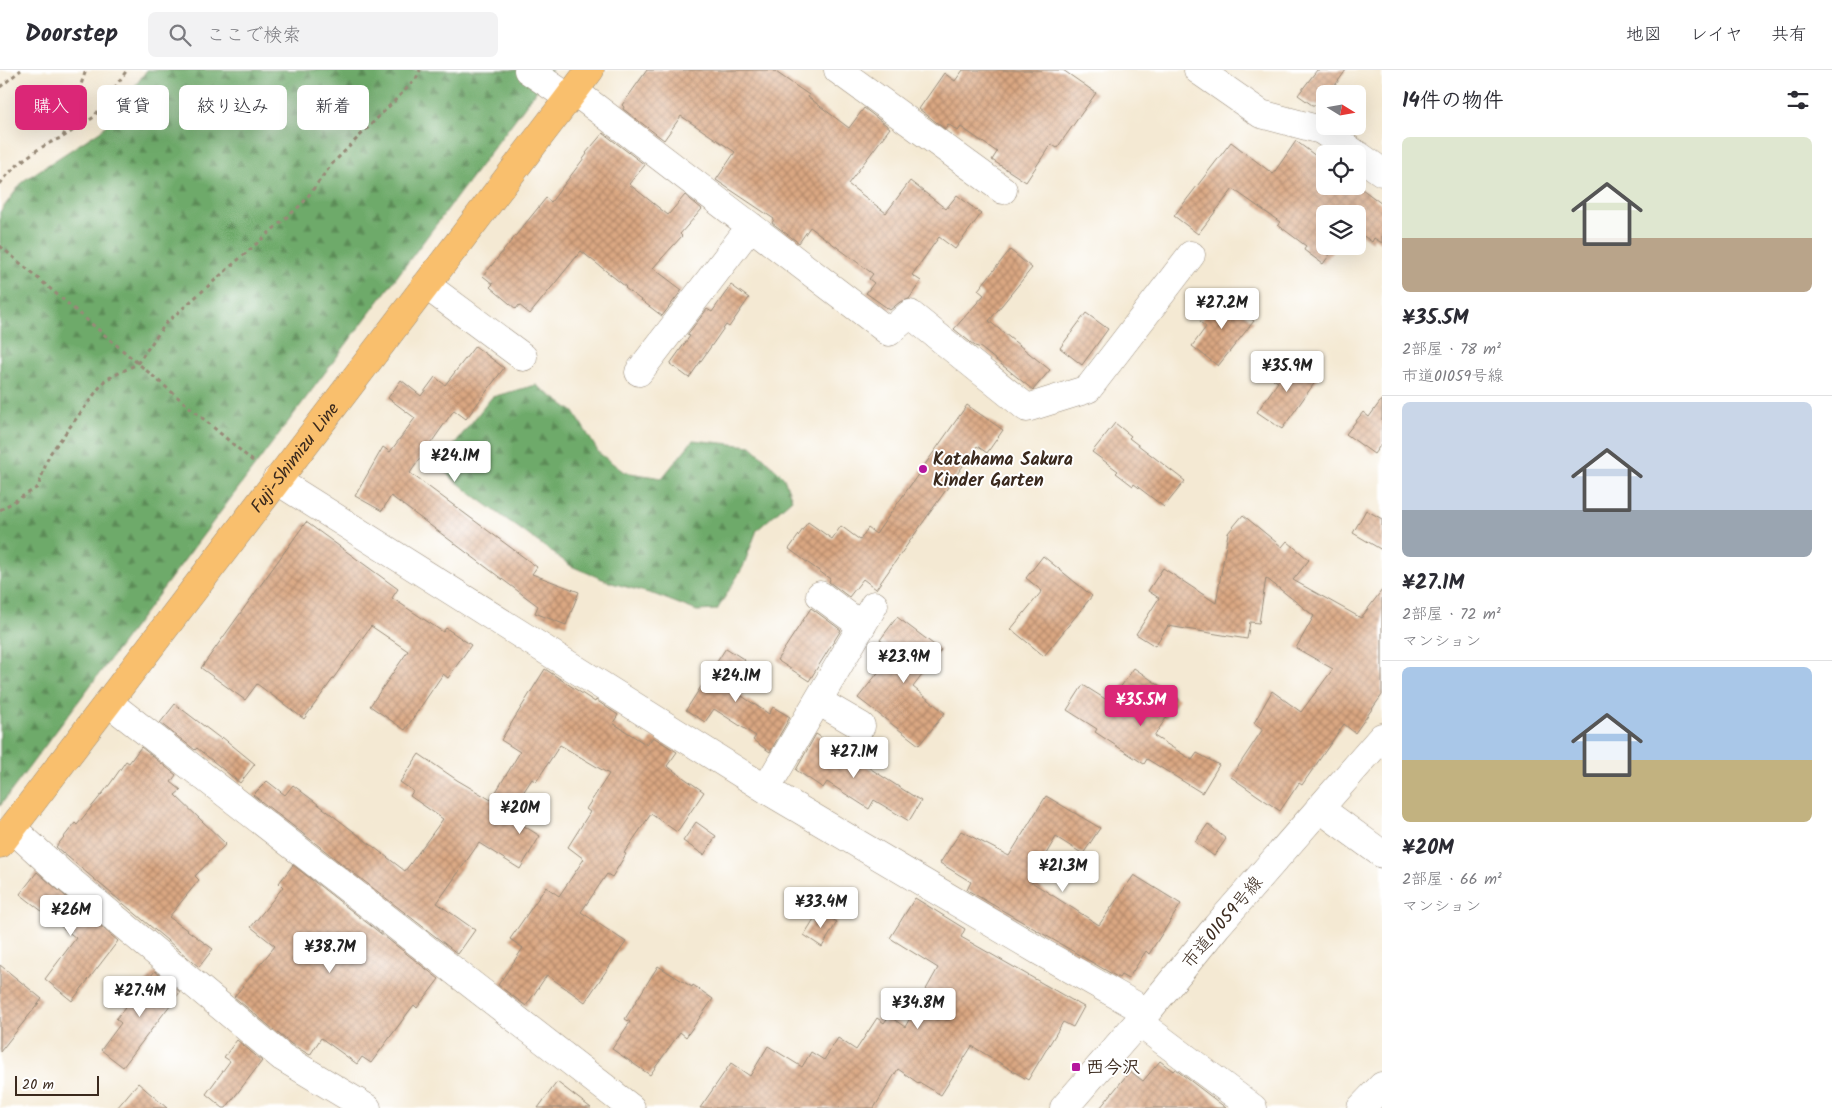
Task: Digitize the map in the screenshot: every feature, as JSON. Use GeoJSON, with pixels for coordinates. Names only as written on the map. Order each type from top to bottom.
{"type":"FeatureCollection","features":[{"type":"Feature","properties":{"kind":"main road","name":"Fuji-Shimizu Line"},"geometry":{"type":"LineString","coordinates":[[6,836],[578,86]]}},
{"type":"Feature","properties":{"kind":"street"},"geometry":{"type":"LineString","coordinates":[[528,70],[578,86],[751,226],[889,332],[910,314],[1027,408],[1088,389],[1191,255]]}},
{"type":"Feature","properties":{"kind":"street"},"geometry":{"type":"LineString","coordinates":[[838,70],[1003,190]]}},
{"type":"Feature","properties":{"kind":"street"},"geometry":{"type":"LineString","coordinates":[[1198,70],[1261,114],[1321,130],[1343,145]]}},
{"type":"Feature","properties":{"kind":"street"},"geometry":{"type":"LineString","coordinates":[[1366,161],[1382,172]]}},
{"type":"Feature","properties":{"kind":"street"},"geometry":{"type":"LineString","coordinates":[[639,372],[751,226]]}},
{"type":"Feature","properties":{"kind":"street"},"geometry":{"type":"LineString","coordinates":[[426,285],[523,357]]}},
{"type":"Feature","properties":{"kind":"street"},"geometry":{"type":"LineString","coordinates":[[276,480],[766,789],[1041,952],[1143,1017],[1253,1108]]}},
{"type":"Feature","properties":{"kind":"street"},"geometry":{"type":"LineString","coordinates":[[766,789],[868,615],[820,595]]}},
{"type":"Feature","properties":{"kind":"street"},"geometry":{"type":"LineString","coordinates":[[818,701],[862,726]]}},
{"type":"Feature","properties":{"kind":"street"},"geometry":{"type":"LineString","coordinates":[[109,703],[631,1108]]}},
{"type":"Feature","properties":{"kind":"street","name":"市道01059号線"},"geometry":{"type":"LineString","coordinates":[[1064,1108],[1143,1017],[1216,926],[1382,738]]}},
{"type":"Feature","properties":{"kind":"street"},"geometry":{"type":"LineString","coordinates":[[1319,808],[1382,854]]}},
{"type":"Feature","properties":{"kind":"street"},"geometry":{"type":"LineString","coordinates":[[6,836],[62,874],[282,1057],[367,1108]]}},
{"type":"Feature","properties":{"kind":"street"},"geometry":{"type":"LineString","coordinates":[[1361,1108],[1382,1086]]}},
{"type":"Feature","properties":{"kind":"path"},"geometry":{"type":"LineString","coordinates":[[0,87],[21,70]]}},
{"type":"Feature","properties":{"kind":"path"},"geometry":{"type":"LineString","coordinates":[[63,137],[86,70]]}},
{"type":"Feature","properties":{"kind":"path"},"geometry":{"type":"LineString","coordinates":[[0,184],[9,172],[48,143],[63,137],[94,117],[127,70]]}},
{"type":"Feature","properties":{"kind":"path"},"geometry":{"type":"LineString","coordinates":[[0,510],[38,487],[49,455],[105,380],[137,364],[166,323],[303,203],[331,165],[416,79],[420,70]]}},
{"type":"Feature","properties":{"kind":"path"},"geometry":{"type":"LineString","coordinates":[[0,246],[276,480]]}},
{"type":"Feature","properties":{"kind":"green space"},"geometry":{"type":"Polygon","coordinates":[[[147,70],[552,70],[0,806],[0,212],[23,181],[101,130],[169,130],[169,85],[136,85],[147,70]]]}},
{"type":"Feature","properties":{"kind":"green space"},"geometry":{"type":"Polygon","coordinates":[[[536,385],[574,412],[599,453],[624,472],[662,478],[693,440],[751,446],[783,476],[792,499],[757,530],[743,567],[717,610],[697,611],[656,595],[612,583],[571,566],[473,495],[442,470],[456,442],[492,397],[536,385]]]}},
{"type":"Feature","properties":{"kind":"building"},"geometry":{"type":"Polygon","coordinates":[[[647,70],[773,70],[809,95],[808,97],[849,128],[864,108],[890,128],[848,184],[886,213],[910,181],[946,209],[957,195],[981,214],[955,249],[939,237],[912,275],[921,281],[909,299],[900,302],[890,310],[866,293],[874,283],[869,279],[873,274],[810,227],[799,243],[772,223],[774,219],[716,180],[735,152],[681,116],[664,140],[623,109],[622,105],[647,70]]]}},
{"type":"Feature","properties":{"kind":"building"},"geometry":{"type":"Polygon","coordinates":[[[963,70],[1063,70],[1096,93],[1057,148],[1051,144],[1026,182],[992,160],[997,152],[961,127],[958,131],[948,124],[945,129],[919,109],[944,73],[955,81],[963,70]]]}},
{"type":"Feature","properties":{"kind":"building"},"geometry":{"type":"Polygon","coordinates":[[[1317,70],[1346,70],[1335,85],[1316,85],[1316,105],[1312,105],[1298,95],[1317,70]]]}},
{"type":"Feature","properties":{"kind":"building"},"geometry":{"type":"Polygon","coordinates":[[[603,133],[645,165],[629,184],[668,215],[685,195],[702,209],[680,234],[682,236],[653,268],[682,290],[662,316],[581,251],[530,314],[519,305],[516,309],[490,287],[493,284],[483,276],[546,198],[551,202],[586,153],[603,133]]]}},
{"type":"Feature","properties":{"kind":"building"},"geometry":{"type":"Polygon","coordinates":[[[1296,141],[1316,156],[1316,195],[1366,195],[1366,192],[1382,204],[1382,243],[1374,238],[1372,242],[1366,238],[1366,205],[1316,205],[1316,255],[1330,255],[1323,264],[1304,250],[1306,246],[1278,225],[1280,222],[1233,189],[1198,234],[1174,216],[1231,142],[1273,174],[1296,141]]]}},
{"type":"Feature","properties":{"kind":"building"},"geometry":{"type":"Polygon","coordinates":[[[1010,250],[1032,268],[989,321],[1050,370],[1033,390],[954,329],[984,295],[978,290],[1010,250]]]}},
{"type":"Feature","properties":{"kind":"building"},"geometry":{"type":"Polygon","coordinates":[[[731,285],[749,298],[729,327],[726,325],[689,378],[670,364],[690,336],[687,335],[707,309],[712,312],[731,285]]]}},
{"type":"Feature","properties":{"kind":"building"},"geometry":{"type":"Polygon","coordinates":[[[1221,295],[1254,321],[1218,366],[1192,346],[1206,327],[1200,322],[1221,295]]]}},
{"type":"Feature","properties":{"kind":"building"},"geometry":{"type":"Polygon","coordinates":[[[1086,313],[1108,329],[1082,365],[1060,348],[1086,313]]]}},
{"type":"Feature","properties":{"kind":"building"},"geometry":{"type":"Polygon","coordinates":[[[475,346],[504,368],[466,419],[454,410],[410,473],[537,567],[532,574],[579,592],[566,625],[535,613],[538,606],[391,496],[382,511],[355,496],[383,447],[390,452],[415,418],[388,398],[401,380],[421,396],[435,377],[445,385],[475,346]]]}},
{"type":"Feature","properties":{"kind":"building"},"geometry":{"type":"Polygon","coordinates":[[[1289,357],[1318,378],[1282,429],[1257,412],[1278,382],[1273,379],[1289,357]]]}},
{"type":"Feature","properties":{"kind":"building"},"geometry":{"type":"Polygon","coordinates":[[[1382,399],[1382,443],[1374,454],[1346,434],[1363,412],[1369,417],[1382,399]]]}},
{"type":"Feature","properties":{"kind":"building"},"geometry":{"type":"Polygon","coordinates":[[[967,405],[1003,430],[987,453],[977,446],[876,589],[863,579],[849,597],[829,582],[830,579],[789,549],[808,522],[832,539],[841,526],[860,540],[868,528],[876,534],[967,405]]]}},
{"type":"Feature","properties":{"kind":"building"},"geometry":{"type":"Polygon","coordinates":[[[1115,423],[1131,436],[1129,438],[1185,481],[1164,507],[1134,484],[1133,486],[1116,473],[1118,471],[1092,452],[1115,423]]]}},
{"type":"Feature","properties":{"kind":"building"},"geometry":{"type":"Polygon","coordinates":[[[1366,510],[1382,519],[1382,550],[1353,533],[1366,510]]]}},
{"type":"Feature","properties":{"kind":"building"},"geometry":{"type":"Polygon","coordinates":[[[1243,515],[1282,547],[1287,541],[1309,560],[1293,580],[1361,618],[1382,590],[1382,695],[1355,733],[1344,724],[1302,785],[1299,783],[1280,811],[1231,777],[1263,729],[1254,723],[1272,691],[1301,712],[1333,669],[1296,648],[1314,616],[1266,578],[1259,623],[1250,622],[1247,639],[1168,626],[1155,646],[1136,634],[1159,598],[1148,591],[1163,568],[1216,603],[1228,533],[1243,515]]]}},
{"type":"Feature","properties":{"kind":"building"},"geometry":{"type":"Polygon","coordinates":[[[306,522],[398,589],[392,598],[443,632],[446,628],[471,645],[448,678],[443,674],[405,730],[370,706],[408,651],[371,626],[304,719],[257,684],[245,700],[201,668],[306,522]]]}},
{"type":"Feature","properties":{"kind":"building"},"geometry":{"type":"Polygon","coordinates":[[[1043,556],[1092,596],[1044,656],[1011,629],[1042,591],[1026,578],[1043,556]]]}},
{"type":"Feature","properties":{"kind":"building"},"geometry":{"type":"Polygon","coordinates":[[[811,608],[841,630],[809,681],[777,660],[811,608]]]}},
{"type":"Feature","properties":{"kind":"building"},"geometry":{"type":"Polygon","coordinates":[[[897,617],[941,650],[913,687],[945,713],[919,745],[858,698],[895,651],[880,640],[897,617]]]}},
{"type":"Feature","properties":{"kind":"building"},"geometry":{"type":"Polygon","coordinates":[[[726,648],[745,660],[728,687],[769,714],[773,707],[790,717],[770,752],[753,740],[756,736],[714,709],[705,722],[686,710],[726,648]]]}},
{"type":"Feature","properties":{"kind":"building"},"geometry":{"type":"Polygon","coordinates":[[[1134,668],[1179,699],[1154,736],[1192,760],[1197,753],[1219,765],[1202,793],[1147,759],[1144,764],[1095,732],[1097,729],[1067,710],[1083,685],[1110,702],[1134,668]]]}},
{"type":"Feature","properties":{"kind":"building"},"geometry":{"type":"Polygon","coordinates":[[[545,669],[618,715],[613,723],[647,745],[653,737],[677,752],[667,766],[704,792],[677,832],[651,814],[624,853],[626,854],[612,877],[607,874],[581,912],[626,942],[585,1002],[547,975],[526,1006],[498,985],[523,948],[510,939],[546,887],[559,896],[584,859],[568,847],[590,812],[586,809],[609,774],[560,745],[536,782],[532,779],[508,816],[540,836],[520,869],[479,843],[437,903],[475,930],[458,954],[253,795],[267,781],[285,795],[293,785],[405,871],[443,819],[410,796],[413,791],[400,782],[419,754],[491,800],[520,752],[501,740],[545,669]]]}},
{"type":"Feature","properties":{"kind":"building"},"geometry":{"type":"Polygon","coordinates":[[[175,704],[221,739],[222,737],[255,764],[240,783],[197,748],[195,750],[160,723],[175,704]]]}},
{"type":"Feature","properties":{"kind":"building"},"geometry":{"type":"Polygon","coordinates":[[[816,734],[921,801],[909,821],[874,800],[869,809],[827,782],[823,788],[796,770],[816,734]]]}},
{"type":"Feature","properties":{"kind":"building"},"geometry":{"type":"Polygon","coordinates":[[[141,747],[176,775],[171,782],[181,790],[175,795],[226,844],[195,876],[199,880],[169,917],[213,949],[199,967],[56,847],[75,823],[77,825],[126,761],[129,763],[141,747]]]}},
{"type":"Feature","properties":{"kind":"building"},"geometry":{"type":"Polygon","coordinates":[[[1046,796],[1100,828],[1083,854],[1056,837],[1030,881],[1099,925],[1134,875],[1181,904],[1149,954],[1146,951],[1128,979],[1121,975],[1119,978],[967,890],[971,882],[940,863],[961,831],[1009,856],[1046,796]]]}},
{"type":"Feature","properties":{"kind":"building"},"geometry":{"type":"Polygon","coordinates":[[[696,822],[716,836],[704,855],[683,841],[696,822]]]}},
{"type":"Feature","properties":{"kind":"building"},"geometry":{"type":"Polygon","coordinates":[[[1208,824],[1226,839],[1214,856],[1195,842],[1208,824]]]}},
{"type":"Feature","properties":{"kind":"building"},"geometry":{"type":"Polygon","coordinates":[[[293,865],[439,979],[417,1008],[414,1005],[371,1063],[362,1057],[357,1064],[321,1038],[310,1055],[291,1044],[234,997],[275,946],[251,927],[283,887],[279,883],[293,865]]]}},
{"type":"Feature","properties":{"kind":"building"},"geometry":{"type":"Polygon","coordinates":[[[37,872],[118,941],[72,1001],[45,979],[76,938],[20,894],[37,872]]]}},
{"type":"Feature","properties":{"kind":"building"},"geometry":{"type":"Polygon","coordinates":[[[915,898],[965,929],[961,937],[1084,1007],[1073,1027],[1063,1022],[1028,1080],[972,1046],[941,1095],[918,1083],[898,1069],[874,1108],[700,1108],[731,1063],[750,1076],[768,1046],[802,1067],[811,1052],[824,1060],[838,1038],[856,1050],[877,1018],[884,1023],[889,1016],[905,1027],[938,968],[890,938],[915,898]]]}},
{"type":"Feature","properties":{"kind":"building"},"geometry":{"type":"Polygon","coordinates":[[[819,911],[837,922],[822,947],[804,935],[819,911]]]}},
{"type":"Feature","properties":{"kind":"building"},"geometry":{"type":"Polygon","coordinates":[[[0,965],[42,999],[0,1052],[0,965]]]}},
{"type":"Feature","properties":{"kind":"building"},"geometry":{"type":"Polygon","coordinates":[[[658,966],[692,987],[693,985],[713,999],[686,1037],[680,1032],[650,1075],[612,1049],[630,1022],[625,1019],[658,966]]]}},
{"type":"Feature","properties":{"kind":"building"},"geometry":{"type":"Polygon","coordinates":[[[155,971],[180,992],[123,1067],[101,1050],[121,1023],[116,1019],[155,971]]]}},
{"type":"Feature","properties":{"kind":"building"},"geometry":{"type":"Polygon","coordinates":[[[237,1040],[262,1061],[226,1108],[223,1108],[206,1094],[230,1061],[224,1057],[237,1040]]]}},
{"type":"Feature","properties":{"kind":"building"},"geometry":{"type":"Polygon","coordinates":[[[1160,1061],[1173,1071],[1175,1069],[1226,1108],[1100,1108],[1130,1071],[1143,1081],[1160,1061]]]}},
{"type":"Feature","properties":{"kind":"building"},"geometry":{"type":"Polygon","coordinates":[[[557,1082],[591,1108],[538,1108],[557,1082]]]}},
{"type":"Feature","properties":{"kind":"building"},"geometry":{"type":"Polygon","coordinates":[[[138,1083],[167,1108],[117,1108],[138,1083]]]}},
{"type":"Feature","properties":{"kind":"place","name":"Katahama Sakura Kinder Garten"},"geometry":{"type":"Point","coordinates":[923,469]}},
{"type":"Feature","properties":{"kind":"place","name":"西今沢"},"geometry":{"type":"Point","coordinates":[1076,1067]}}]}
